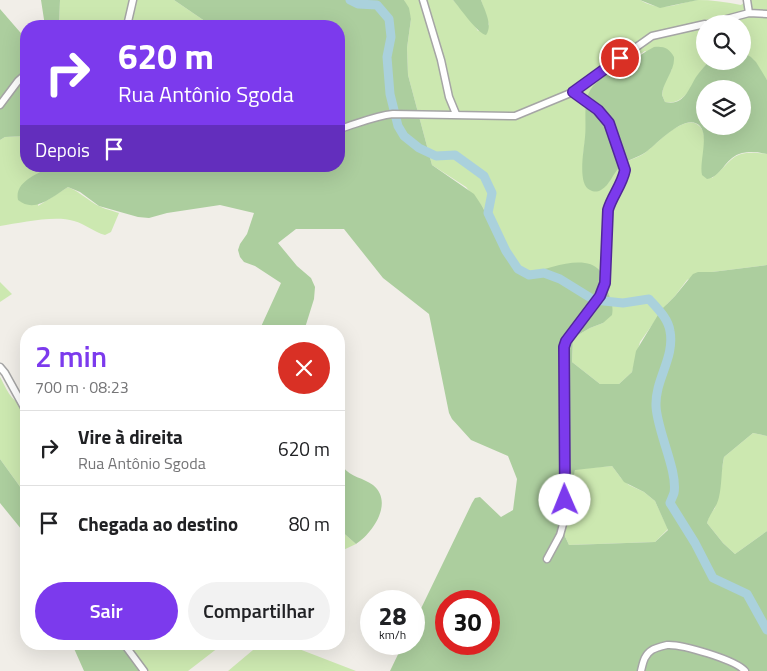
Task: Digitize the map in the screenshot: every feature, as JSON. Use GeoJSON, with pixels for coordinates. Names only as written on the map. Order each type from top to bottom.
{"type":"FeatureCollection","features":[{"type":"Feature","properties":{"kind":"street"},"geometry":{"type":"LineString","coordinates":[[128,20],[133,0]]}},
{"type":"Feature","properties":{"kind":"street"},"geometry":{"type":"LineString","coordinates":[[423,0],[441,60],[449,97],[456,114]]}},
{"type":"Feature","properties":{"kind":"street"},"geometry":{"type":"LineString","coordinates":[[747,0],[749,13]]}},
{"type":"Feature","properties":{"kind":"street"},"geometry":{"type":"LineString","coordinates":[[741,15],[749,13],[767,14]]}},
{"type":"Feature","properties":{"kind":"street"},"geometry":{"type":"LineString","coordinates":[[345,127],[379,116],[456,114],[515,116],[573,92],[652,36],[696,26]]}},
{"type":"Feature","properties":{"kind":"street"},"geometry":{"type":"LineString","coordinates":[[0,105],[20,79]]}},
{"type":"Feature","properties":{"kind":"street"},"geometry":{"type":"LineString","coordinates":[[547,559],[560,535],[565,518],[566,341],[600,296],[605,283],[608,210],[611,200],[624,178],[625,170],[609,123],[598,110],[573,92]]}},
{"type":"Feature","properties":{"kind":"street"},"geometry":{"type":"LineString","coordinates":[[0,367],[20,401]]}},
{"type":"Feature","properties":{"kind":"street"},"geometry":{"type":"LineString","coordinates":[[641,671],[644,658],[652,650],[666,645],[702,652],[740,666],[745,671]]}},
{"type":"Feature","properties":{"kind":"street"},"geometry":{"type":"LineString","coordinates":[[128,650],[144,671]]}},
{"type":"Feature","properties":{"kind":"green space"},"geometry":{"type":"Polygon","coordinates":[[[41,0],[60,0],[59,20],[44,20],[41,0]]]}},
{"type":"Feature","properties":{"kind":"green space"},"geometry":{"type":"Polygon","coordinates":[[[60,0],[174,0],[203,20],[59,20],[60,0]]]}},
{"type":"Feature","properties":{"kind":"green space"},"geometry":{"type":"Polygon","coordinates":[[[174,0],[404,0],[409,8],[411,19],[407,48],[408,75],[432,165],[474,194],[511,263],[530,273],[576,263],[585,263],[600,271],[611,302],[612,315],[603,323],[573,338],[572,362],[600,384],[619,384],[632,372],[636,351],[661,310],[693,274],[767,265],[767,436],[753,433],[724,457],[719,497],[707,523],[723,543],[735,554],[767,531],[767,671],[390,671],[398,655],[425,655],[425,600],[475,498],[480,497],[501,517],[513,510],[517,479],[508,456],[471,440],[452,419],[449,413],[429,314],[383,278],[344,229],[296,229],[278,243],[297,266],[311,278],[315,287],[314,299],[306,325],[262,325],[281,283],[255,266],[244,262],[240,257],[238,250],[247,234],[254,213],[220,205],[167,213],[149,218],[138,217],[99,206],[80,192],[68,187],[44,202],[31,205],[24,204],[18,200],[18,193],[28,179],[40,172],[345,172],[345,20],[203,20],[174,0]],[[612,466],[575,470],[562,530],[569,545],[655,542],[668,530],[655,501],[644,492],[624,482],[612,466]]]}},
{"type":"Feature","properties":{"kind":"green space"},"geometry":{"type":"Polygon","coordinates":[[[404,0],[453,0],[478,31],[489,25],[481,0],[640,0],[662,7],[697,0],[741,5],[747,0],[767,0],[767,80],[751,58],[751,15],[696,15],[696,70],[702,70],[691,89],[680,100],[665,102],[662,95],[664,84],[672,69],[645,51],[592,88],[586,102],[586,134],[583,156],[608,183],[622,164],[644,154],[674,129],[690,122],[696,124],[696,135],[704,135],[712,178],[740,154],[767,154],[767,265],[703,272],[687,280],[640,342],[632,372],[619,384],[600,384],[572,362],[573,338],[603,323],[612,304],[607,291],[544,270],[530,273],[511,263],[482,206],[466,187],[432,165],[408,75],[407,48],[411,19],[404,0]]]}},
{"type":"Feature","properties":{"kind":"green space"},"geometry":{"type":"Polygon","coordinates":[[[453,0],[481,0],[489,22],[486,35],[474,26],[453,0]]]}},
{"type":"Feature","properties":{"kind":"green space"},"geometry":{"type":"Polygon","coordinates":[[[640,0],[698,0],[660,8],[640,0]]]}},
{"type":"Feature","properties":{"kind":"green space"},"geometry":{"type":"Polygon","coordinates":[[[0,9],[20,32],[20,136],[5,137],[0,140],[0,9]]]}},
{"type":"Feature","properties":{"kind":"green space"},"geometry":{"type":"Polygon","coordinates":[[[654,47],[666,48],[674,57],[674,62],[664,85],[662,95],[665,102],[671,103],[677,102],[685,96],[702,70],[751,70],[751,57],[767,80],[767,154],[746,152],[739,154],[734,156],[712,178],[707,179],[702,175],[704,135],[751,135],[751,80],[696,80],[696,124],[687,123],[679,126],[643,154],[623,164],[601,190],[590,190],[586,187],[582,174],[588,94],[591,88],[604,76],[654,47]]]}},
{"type":"Feature","properties":{"kind":"green space"},"geometry":{"type":"Polygon","coordinates":[[[20,136],[20,172],[46,172],[38,206],[68,187],[98,206],[119,213],[111,232],[105,235],[78,222],[66,219],[37,220],[0,226],[0,140],[5,137],[20,136]]]}},
{"type":"Feature","properties":{"kind":"green space"},"geometry":{"type":"Polygon","coordinates":[[[0,282],[12,294],[0,302],[0,282]]]}},
{"type":"Feature","properties":{"kind":"green space"},"geometry":{"type":"Polygon","coordinates":[[[0,377],[13,399],[20,403],[20,487],[0,459],[0,377]]]}},
{"type":"Feature","properties":{"kind":"green space"},"geometry":{"type":"Polygon","coordinates":[[[753,433],[767,436],[767,531],[735,554],[723,543],[707,523],[709,516],[715,508],[724,457],[753,433]]]}},
{"type":"Feature","properties":{"kind":"green space"},"geometry":{"type":"Polygon","coordinates":[[[0,459],[20,487],[20,528],[0,503],[0,459]]]}},
{"type":"Feature","properties":{"kind":"green space"},"geometry":{"type":"Polygon","coordinates":[[[612,466],[629,485],[644,492],[655,501],[668,529],[655,542],[569,545],[562,530],[575,469],[612,466]]]}},
{"type":"Feature","properties":{"kind":"green space"},"geometry":{"type":"Polygon","coordinates":[[[345,469],[373,485],[379,492],[382,500],[379,517],[369,533],[356,544],[345,534],[345,469]]]}},
{"type":"Feature","properties":{"kind":"green space"},"geometry":{"type":"Polygon","coordinates":[[[345,534],[356,544],[345,549],[345,534]]]}},
{"type":"Feature","properties":{"kind":"green space"},"geometry":{"type":"Polygon","coordinates":[[[75,650],[127,650],[147,671],[84,671],[75,650]]]}},
{"type":"Feature","properties":{"kind":"green space"},"geometry":{"type":"Polygon","coordinates":[[[127,650],[215,650],[188,671],[147,671],[127,650]]]}},
{"type":"Feature","properties":{"kind":"green space"},"geometry":{"type":"Polygon","coordinates":[[[253,650],[302,650],[356,671],[228,671],[253,650]]]}},
{"type":"Feature","properties":{"kind":"waterway"},"geometry":{"type":"LineString","coordinates":[[350,0],[358,4],[377,5],[389,19],[391,37],[387,57],[390,94],[398,126],[404,136],[419,148],[436,156],[455,155],[484,176],[492,193],[488,213],[506,251],[518,269],[529,275],[544,273],[560,279],[594,300],[623,303],[649,299],[665,318],[669,326],[671,341],[668,359],[658,387],[656,406],[673,474],[674,493],[670,503],[695,543],[713,578],[747,594],[767,630]]}},
{"type":"Feature","properties":{"kind":"route"},"geometry":{"type":"LineString","coordinates":[[565,500],[564,347],[566,341],[600,296],[605,283],[608,210],[611,200],[624,178],[625,170],[609,123],[598,110],[573,92],[620,58]]}}]}
